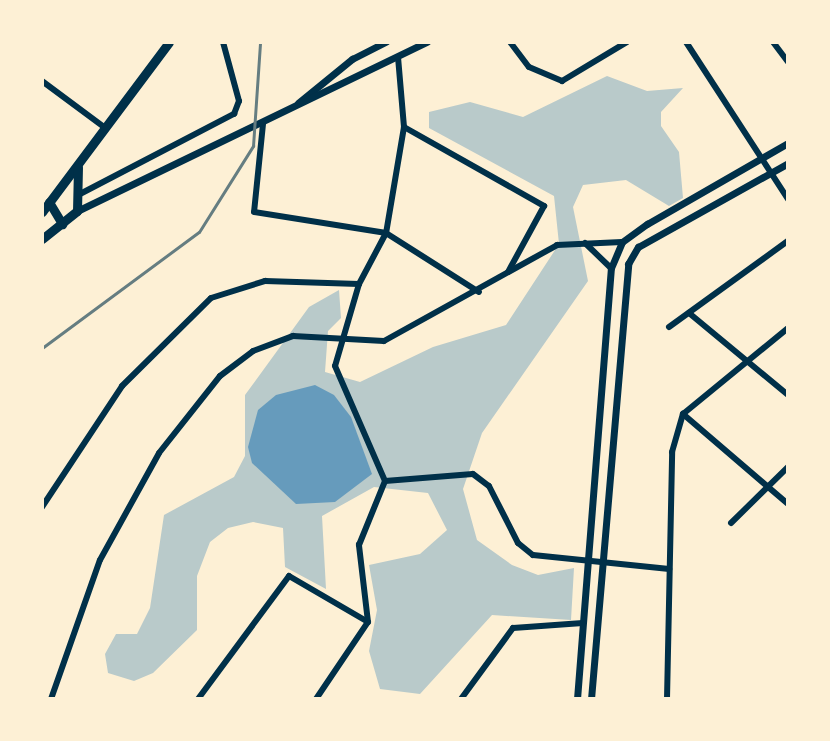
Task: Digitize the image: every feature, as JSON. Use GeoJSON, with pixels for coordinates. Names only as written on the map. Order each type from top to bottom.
{"type":"FeatureCollection","features":[{"type":"Feature","properties":{"kind":"main road"},"geometry":{"type":"LineString","coordinates":[[42,212],[169,42]]}},
{"type":"Feature","properties":{"kind":"main road"},"geometry":{"type":"LineString","coordinates":[[42,239],[77,211],[80,194],[78,167]]}},
{"type":"Feature","properties":{"kind":"main road"},"geometry":{"type":"LineString","coordinates":[[49,202],[62,224]]}},
{"type":"Feature","properties":{"kind":"street"},"geometry":{"type":"LineString","coordinates":[[223,42],[230,58]]}},
{"type":"Feature","properties":{"kind":"street"},"geometry":{"type":"LineString","coordinates":[[80,194],[234,114],[239,101],[229,42]]}},
{"type":"Feature","properties":{"kind":"street"},"geometry":{"type":"LineString","coordinates":[[290,109],[352,59],[386,42]]}},
{"type":"Feature","properties":{"kind":"street"},"geometry":{"type":"LineString","coordinates":[[77,211],[263,124],[427,42]]}},
{"type":"Feature","properties":{"kind":"street"},"geometry":{"type":"LineString","coordinates":[[510,42],[543,77],[575,77],[627,42]]}},
{"type":"Feature","properties":{"kind":"street"},"geometry":{"type":"LineString","coordinates":[[686,42],[759,159],[788,199]]}},
{"type":"Feature","properties":{"kind":"street"},"geometry":{"type":"LineString","coordinates":[[773,42],[788,62]]}},
{"type":"Feature","properties":{"kind":"street"},"geometry":{"type":"LineString","coordinates":[[316,699],[368,622],[359,545],[385,481],[335,366],[339,342],[359,284],[386,233],[404,127],[398,57]]}},
{"type":"Feature","properties":{"kind":"street"},"geometry":{"type":"LineString","coordinates":[[42,81],[104,127]]}},
{"type":"Feature","properties":{"kind":"street"},"geometry":{"type":"LineString","coordinates":[[263,124],[254,212],[386,233],[479,292]]}},
{"type":"Feature","properties":{"kind":"street"},"geometry":{"type":"LineString","coordinates":[[404,127],[544,206],[507,275]]}},
{"type":"Feature","properties":{"kind":"street"},"geometry":{"type":"LineString","coordinates":[[51,699],[100,560],[159,453],[220,376],[253,351],[293,336],[339,342],[384,341],[479,292],[557,245],[622,242],[788,143]]}},
{"type":"Feature","properties":{"kind":"street"},"geometry":{"type":"LineString","coordinates":[[591,699],[623,283],[638,247],[788,163]]}},
{"type":"Feature","properties":{"kind":"street"},"geometry":{"type":"LineString","coordinates":[[669,327],[788,241]]}},
{"type":"Feature","properties":{"kind":"street"},"geometry":{"type":"LineString","coordinates":[[577,699],[611,268],[622,242]]}},
{"type":"Feature","properties":{"kind":"street"},"geometry":{"type":"LineString","coordinates":[[585,243],[611,268]]}},
{"type":"Feature","properties":{"kind":"street"},"geometry":{"type":"LineString","coordinates":[[42,507],[122,386],[211,298],[265,281],[359,284]]}},
{"type":"Feature","properties":{"kind":"street"},"geometry":{"type":"LineString","coordinates":[[689,313],[788,395]]}},
{"type":"Feature","properties":{"kind":"street"},"geometry":{"type":"LineString","coordinates":[[667,699],[672,452],[683,414],[788,328]]}},
{"type":"Feature","properties":{"kind":"street"},"geometry":{"type":"LineString","coordinates":[[683,414],[788,504]]}},
{"type":"Feature","properties":{"kind":"street"},"geometry":{"type":"LineString","coordinates":[[731,523],[788,467]]}},
{"type":"Feature","properties":{"kind":"street"},"geometry":{"type":"LineString","coordinates":[[385,481],[473,474],[489,486],[518,543],[533,555],[599,565],[669,569]]}},
{"type":"Feature","properties":{"kind":"street"},"geometry":{"type":"LineString","coordinates":[[198,699],[289,576],[368,622]]}},
{"type":"Feature","properties":{"kind":"street"},"geometry":{"type":"LineString","coordinates":[[461,699],[513,628],[583,623]]}},
{"type":"Feature","properties":{"kind":"shaded area"},"geometry":{"type":"Polygon","coordinates":[[[607,76],[647,91],[683,88],[661,112],[661,126],[679,152],[683,198],[669,206],[626,180],[583,185],[573,207],[588,281],[482,433],[463,489],[477,540],[512,565],[538,575],[574,568],[571,620],[492,615],[420,694],[380,689],[369,651],[377,610],[369,565],[420,554],[447,530],[428,493],[374,487],[322,516],[326,589],[285,567],[283,528],[253,522],[228,528],[210,542],[197,576],[197,630],[153,673],[134,681],[108,673],[105,654],[116,634],[137,634],[150,608],[164,515],[234,477],[245,456],[245,395],[309,307],[339,290],[341,318],[328,331],[325,372],[360,382],[433,347],[506,325],[559,244],[554,196],[429,128],[429,112],[470,102],[523,117],[607,76]]]}},
{"type":"Feature","properties":{"kind":"water"},"geometry":{"type":"Polygon","coordinates":[[[315,385],[334,395],[351,417],[372,474],[335,502],[296,504],[252,463],[248,447],[258,410],[276,395],[315,385]]]}},
{"type":"Feature","properties":{"kind":"railway"},"geometry":{"type":"LineString","coordinates":[[42,348],[199,232],[253,146],[260,42]]}}]}
